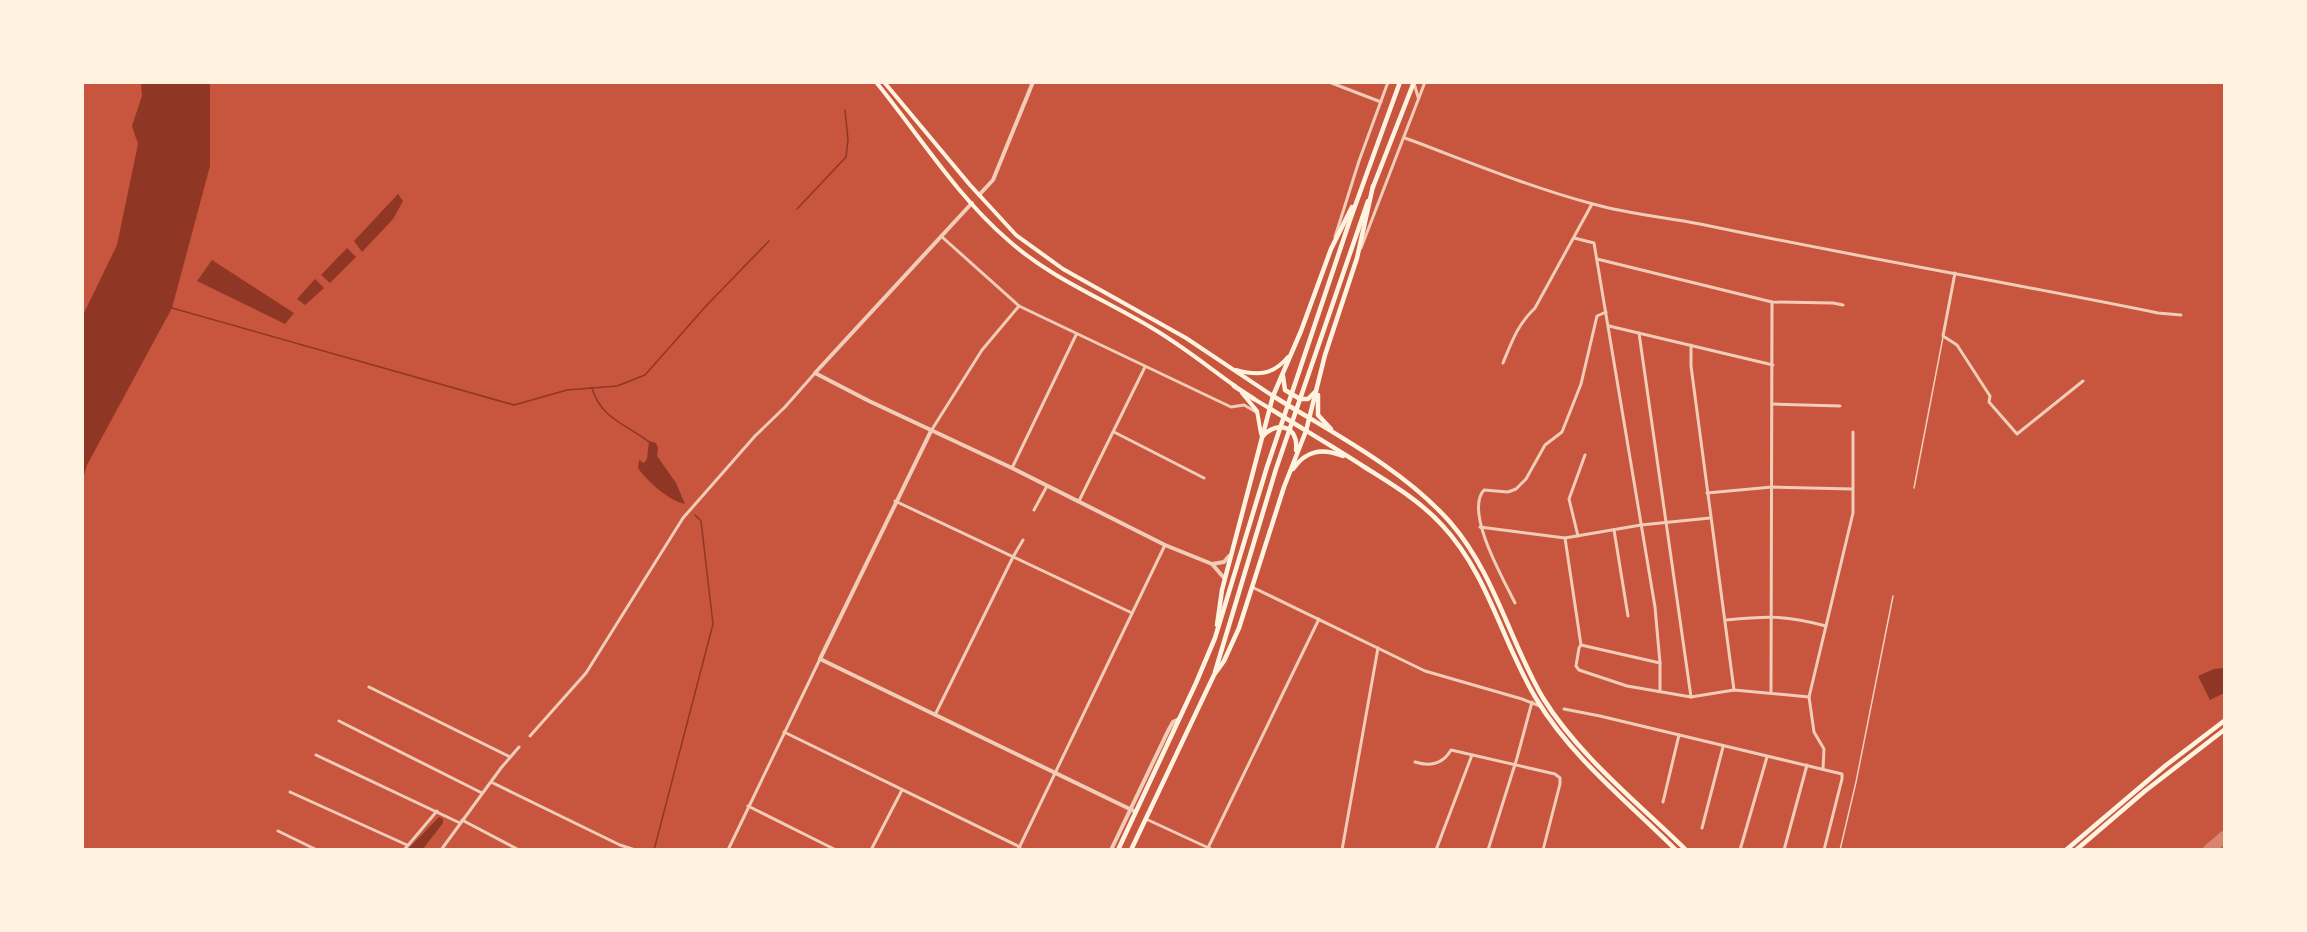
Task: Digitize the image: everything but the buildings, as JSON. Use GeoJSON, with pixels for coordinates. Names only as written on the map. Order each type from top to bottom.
{"type":"FeatureCollection","features":[{"type":"Feature","properties":{"kind":"main road"},"geometry":{"type":"LineString","coordinates":[[876,82],[928,152],[972,203],[996,229],[1028,256],[1164,335],[1234,386],[1418,502],[1455,540],[1484,586],[1541,707],[1578,754],[1676,849]]}},
{"type":"Feature","properties":{"kind":"main road"},"geometry":{"type":"LineString","coordinates":[[884,82],[979,195],[1016,235],[1049,260],[1186,338],[1273,396],[1339,436],[1423,496],[1461,535],[1488,579],[1529,671],[1558,719],[1596,762],[1686,849]]}},
{"type":"Feature","properties":{"kind":"main road"},"geometry":{"type":"LineString","coordinates":[[1118,849],[1133,810],[1179,718],[1216,634],[1276,438],[1400,82]]}},
{"type":"Feature","properties":{"kind":"main road"},"geometry":{"type":"LineString","coordinates":[[1131,849],[1214,675],[1262,511],[1305,382],[1373,186],[1414,83]]}},
{"type":"Feature","properties":{"kind":"main road"},"geometry":{"type":"LineString","coordinates":[[1214,675],[1233,642],[1288,476],[1306,431],[1338,313],[1357,258],[1373,186]]}},
{"type":"Feature","properties":{"kind":"main road"},"geometry":{"type":"LineString","coordinates":[[1216,634],[1225,580],[1269,408],[1294,349],[1331,249],[1362,188]]}},
{"type":"Feature","properties":{"kind":"main road"},"geometry":{"type":"LineString","coordinates":[[972,203],[979,195]]}},
{"type":"Feature","properties":{"kind":"main road"},"geometry":{"type":"LineString","coordinates":[[1231,369],[1257,375],[1269,373],[1281,366],[1294,349]]}},
{"type":"Feature","properties":{"kind":"main road"},"geometry":{"type":"LineString","coordinates":[[1284,370],[1285,388],[1298,398],[1310,398],[1318,386]]}},
{"type":"Feature","properties":{"kind":"main road"},"geometry":{"type":"LineString","coordinates":[[1234,386],[1252,403],[1259,415],[1261,438]]}},
{"type":"Feature","properties":{"kind":"main road"},"geometry":{"type":"LineString","coordinates":[[1318,386],[1318,415],[1339,436]]}},
{"type":"Feature","properties":{"kind":"main road"},"geometry":{"type":"LineString","coordinates":[[1261,438],[1275,427],[1287,430],[1297,440],[1295,459]]}},
{"type":"Feature","properties":{"kind":"main road"},"geometry":{"type":"LineString","coordinates":[[1288,476],[1304,457],[1315,451],[1330,451],[1357,462]]}},
{"type":"Feature","properties":{"kind":"main road"},"geometry":{"type":"LineString","coordinates":[[2066,849],[2147,781],[2224,721]]}},
{"type":"Feature","properties":{"kind":"main road"},"geometry":{"type":"LineString","coordinates":[[2076,849],[2145,791],[2224,730]]}},
{"type":"Feature","properties":{"kind":"street"},"geometry":{"type":"LineString","coordinates":[[979,195],[993,180],[1033,82]]}},
{"type":"Feature","properties":{"kind":"street"},"geometry":{"type":"LineString","coordinates":[[1329,82],[1381,102]]}},
{"type":"Feature","properties":{"kind":"street"},"geometry":{"type":"LineString","coordinates":[[1331,249],[1388,82]]}},
{"type":"Feature","properties":{"kind":"street"},"geometry":{"type":"LineString","coordinates":[[1357,258],[1425,82]]}},
{"type":"Feature","properties":{"kind":"street"},"geometry":{"type":"LineString","coordinates":[[1414,83],[1419,99]]}},
{"type":"Feature","properties":{"kind":"street"},"geometry":{"type":"LineString","coordinates":[[1405,138],[1526,183],[1592,204],[1640,215],[1955,273],[2158,314],[2181,315]]}},
{"type":"Feature","properties":{"kind":"street"},"geometry":{"type":"LineString","coordinates":[[530,736],[586,673],[683,518],[755,436],[785,407],[972,203]]}},
{"type":"Feature","properties":{"kind":"street"},"geometry":{"type":"LineString","coordinates":[[1503,363],[1522,319],[1535,308],[1592,204]]}},
{"type":"Feature","properties":{"kind":"street"},"geometry":{"type":"LineString","coordinates":[[941,236],[1019,306],[1231,407],[1246,405],[1259,415]]}},
{"type":"Feature","properties":{"kind":"street"},"geometry":{"type":"LineString","coordinates":[[1574,238],[1594,243],[1655,607],[1660,690]]}},
{"type":"Feature","properties":{"kind":"street"},"geometry":{"type":"LineString","coordinates":[[1597,259],[1772,302],[1843,305]]}},
{"type":"Feature","properties":{"kind":"street"},"geometry":{"type":"LineString","coordinates":[[1955,273],[1943,336],[1957,345],[1990,396],[1989,402],[2017,434],[2084,381]]}},
{"type":"Feature","properties":{"kind":"street"},"geometry":{"type":"LineString","coordinates":[[1771,693],[1772,302]]}},
{"type":"Feature","properties":{"kind":"street"},"geometry":{"type":"LineString","coordinates":[[728,849],[931,430],[982,350],[1019,306]]}},
{"type":"Feature","properties":{"kind":"street"},"geometry":{"type":"LineString","coordinates":[[1515,603],[1480,527],[1478,501],[1480,493],[1484,490],[1508,492],[1516,489],[1526,478],[1545,445],[1562,432],[1581,384],[1597,316],[1606,312]]}},
{"type":"Feature","properties":{"kind":"street"},"geometry":{"type":"LineString","coordinates":[[1609,326],[1773,365]]}},
{"type":"Feature","properties":{"kind":"street"},"geometry":{"type":"LineString","coordinates":[[1639,333],[1691,697]]}},
{"type":"Feature","properties":{"kind":"street"},"geometry":{"type":"LineString","coordinates":[[1012,468],[1076,335]]}},
{"type":"Feature","properties":{"kind":"street"},"geometry":{"type":"LineString","coordinates":[[1691,345],[1691,366],[1734,690]]}},
{"type":"Feature","properties":{"kind":"street"},"geometry":{"type":"LineString","coordinates":[[1079,501],[1145,367]]}},
{"type":"Feature","properties":{"kind":"street"},"geometry":{"type":"LineString","coordinates":[[815,373],[1165,545],[1212,564],[1225,580]]}},
{"type":"Feature","properties":{"kind":"street"},"geometry":{"type":"LineString","coordinates":[[1772,404],[1840,406]]}},
{"type":"Feature","properties":{"kind":"street"},"geometry":{"type":"LineString","coordinates":[[1114,432],[1204,478]]}},
{"type":"Feature","properties":{"kind":"street"},"geometry":{"type":"LineString","coordinates":[[1823,769],[1824,749],[1814,732],[1809,697],[1853,513],[1852,432]]}},
{"type":"Feature","properties":{"kind":"street"},"geometry":{"type":"LineString","coordinates":[[1578,536],[1569,499],[1585,455]]}},
{"type":"Feature","properties":{"kind":"street"},"geometry":{"type":"LineString","coordinates":[[1034,510],[1047,486]]}},
{"type":"Feature","properties":{"kind":"street"},"geometry":{"type":"LineString","coordinates":[[1707,493],[1772,488],[1852,489]]}},
{"type":"Feature","properties":{"kind":"street"},"geometry":{"type":"LineString","coordinates":[[895,501],[1132,613]]}},
{"type":"Feature","properties":{"kind":"street"},"geometry":{"type":"LineString","coordinates":[[1480,527],[1565,538],[1641,525],[1710,518]]}},
{"type":"Feature","properties":{"kind":"street"},"geometry":{"type":"LineString","coordinates":[[1614,530],[1628,616]]}},
{"type":"Feature","properties":{"kind":"street"},"geometry":{"type":"LineString","coordinates":[[1565,538],[1581,645],[1578,648],[1576,666],[1579,670],[1627,686],[1691,697],[1734,690],[1809,697]]}},
{"type":"Feature","properties":{"kind":"street"},"geometry":{"type":"LineString","coordinates":[[935,715],[1023,540]]}},
{"type":"Feature","properties":{"kind":"street"},"geometry":{"type":"LineString","coordinates":[[784,732],[1019,848],[1165,545]]}},
{"type":"Feature","properties":{"kind":"street"},"geometry":{"type":"LineString","coordinates":[[1212,564],[1227,560],[1232,551]]}},
{"type":"Feature","properties":{"kind":"street"},"geometry":{"type":"LineString","coordinates":[[1252,586],[1432,674],[1532,702],[1541,707]]}},
{"type":"Feature","properties":{"kind":"street"},"geometry":{"type":"LineString","coordinates":[[1726,620],[1770,616],[1796,618],[1826,626]]}},
{"type":"Feature","properties":{"kind":"street"},"geometry":{"type":"LineString","coordinates":[[1208,848],[1319,618]]}},
{"type":"Feature","properties":{"kind":"street"},"geometry":{"type":"LineString","coordinates":[[1581,645],[1660,663]]}},
{"type":"Feature","properties":{"kind":"street"},"geometry":{"type":"LineString","coordinates":[[1342,849],[1378,648]]}},
{"type":"Feature","properties":{"kind":"street"},"geometry":{"type":"LineString","coordinates":[[820,659],[1118,805],[1133,810],[1125,819],[1111,849]]}},
{"type":"Feature","properties":{"kind":"street"},"geometry":{"type":"LineString","coordinates":[[369,687],[510,758]]}},
{"type":"Feature","properties":{"kind":"street"},"geometry":{"type":"LineString","coordinates":[[1522,699],[1528,696],[1531,689]]}},
{"type":"Feature","properties":{"kind":"street"},"geometry":{"type":"LineString","coordinates":[[1488,849],[1532,702]]}},
{"type":"Feature","properties":{"kind":"street"},"geometry":{"type":"LineString","coordinates":[[1564,710],[1842,774],[1824,849]]}},
{"type":"Feature","properties":{"kind":"street"},"geometry":{"type":"LineString","coordinates":[[339,721],[482,793]]}},
{"type":"Feature","properties":{"kind":"street"},"geometry":{"type":"LineString","coordinates":[[1663,802],[1679,735]]}},
{"type":"Feature","properties":{"kind":"street"},"geometry":{"type":"LineString","coordinates":[[441,849],[519,747]]}},
{"type":"Feature","properties":{"kind":"street"},"geometry":{"type":"LineString","coordinates":[[1701,828],[1723,747]]}},
{"type":"Feature","properties":{"kind":"street"},"geometry":{"type":"LineString","coordinates":[[1415,762],[1427,766],[1445,759],[1451,750],[1555,774],[1560,778],[1543,849]]}},
{"type":"Feature","properties":{"kind":"street"},"geometry":{"type":"LineString","coordinates":[[316,755],[519,849]]}},
{"type":"Feature","properties":{"kind":"street"},"geometry":{"type":"LineString","coordinates":[[1436,849],[1472,755]]}},
{"type":"Feature","properties":{"kind":"street"},"geometry":{"type":"LineString","coordinates":[[1740,849],[1767,757]]}},
{"type":"Feature","properties":{"kind":"street"},"geometry":{"type":"LineString","coordinates":[[1784,849],[1807,765]]}},
{"type":"Feature","properties":{"kind":"street"},"geometry":{"type":"LineString","coordinates":[[491,782],[609,840],[635,849]]}},
{"type":"Feature","properties":{"kind":"street"},"geometry":{"type":"LineString","coordinates":[[871,849],[902,790]]}},
{"type":"Feature","properties":{"kind":"street"},"geometry":{"type":"LineString","coordinates":[[290,792],[407,845]]}},
{"type":"Feature","properties":{"kind":"street"},"geometry":{"type":"LineString","coordinates":[[1118,805],[1125,814],[1125,819]]}},
{"type":"Feature","properties":{"kind":"street"},"geometry":{"type":"LineString","coordinates":[[748,806],[836,849]]}},
{"type":"Feature","properties":{"kind":"street"},"geometry":{"type":"LineString","coordinates":[[404,849],[437,811]]}},
{"type":"Feature","properties":{"kind":"street"},"geometry":{"type":"LineString","coordinates":[[1146,819],[1214,849]]}},
{"type":"Feature","properties":{"kind":"street"},"geometry":{"type":"LineString","coordinates":[[278,831],[317,849]]}},
{"type":"Feature","properties":{"kind":"lane"},"geometry":{"type":"LineString","coordinates":[[1914,489],[1943,336]]}},
{"type":"Feature","properties":{"kind":"lane"},"geometry":{"type":"LineString","coordinates":[[1840,849],[1856,782],[1893,596]]}},
{"type":"Feature","properties":{"kind":"shaded area"},"geometry":{"type":"Polygon","coordinates":[[[141,83],[210,83],[210,166],[172,308],[87,465],[83,479],[83,315],[117,245],[138,144],[132,126],[142,96],[141,83]]]}},
{"type":"Feature","properties":{"kind":"shaded area"},"geometry":{"type":"Polygon","coordinates":[[[398,194],[403,201],[393,219],[362,252],[354,241],[398,194]]]}},
{"type":"Feature","properties":{"kind":"shaded area"},"geometry":{"type":"Polygon","coordinates":[[[347,248],[356,257],[330,283],[321,275],[347,248]]]}},
{"type":"Feature","properties":{"kind":"shaded area"},"geometry":{"type":"Polygon","coordinates":[[[212,260],[294,313],[285,324],[197,281],[212,260]]]}},
{"type":"Feature","properties":{"kind":"shaded area"},"geometry":{"type":"Polygon","coordinates":[[[315,279],[324,288],[305,305],[297,299],[315,279]]]}},
{"type":"Feature","properties":{"kind":"shaded area"},"geometry":{"type":"Polygon","coordinates":[[[649,441],[656,443],[657,456],[676,483],[685,504],[659,490],[638,468],[639,460],[644,463],[647,459],[649,441]]]}},
{"type":"Feature","properties":{"kind":"shaded area"},"geometry":{"type":"Polygon","coordinates":[[[2224,668],[2224,693],[2210,700],[2198,676],[2214,669],[2224,668]]]}},
{"type":"Feature","properties":{"kind":"shaded area"},"geometry":{"type":"Polygon","coordinates":[[[439,817],[443,819],[443,823],[423,849],[408,849],[439,817]]]}},
{"type":"Feature","properties":{"kind":"waterway"},"geometry":{"type":"LineString","coordinates":[[797,209],[846,157],[848,140],[845,110]]}},
{"type":"Feature","properties":{"kind":"waterway"},"geometry":{"type":"LineString","coordinates":[[172,308],[514,405],[567,390],[617,386],[645,375],[706,306],[769,241]]}},
{"type":"Feature","properties":{"kind":"waterway"},"geometry":{"type":"LineString","coordinates":[[592,388],[601,407],[608,414],[649,442]]}},
{"type":"Feature","properties":{"kind":"waterway"},"geometry":{"type":"LineString","coordinates":[[654,850],[713,624],[701,521],[695,515]]}},
{"type":"Feature","properties":{"kind":"taxiway"},"geometry":{"type":"LineString","coordinates":[[2209,850],[2224,837]]}}]}
